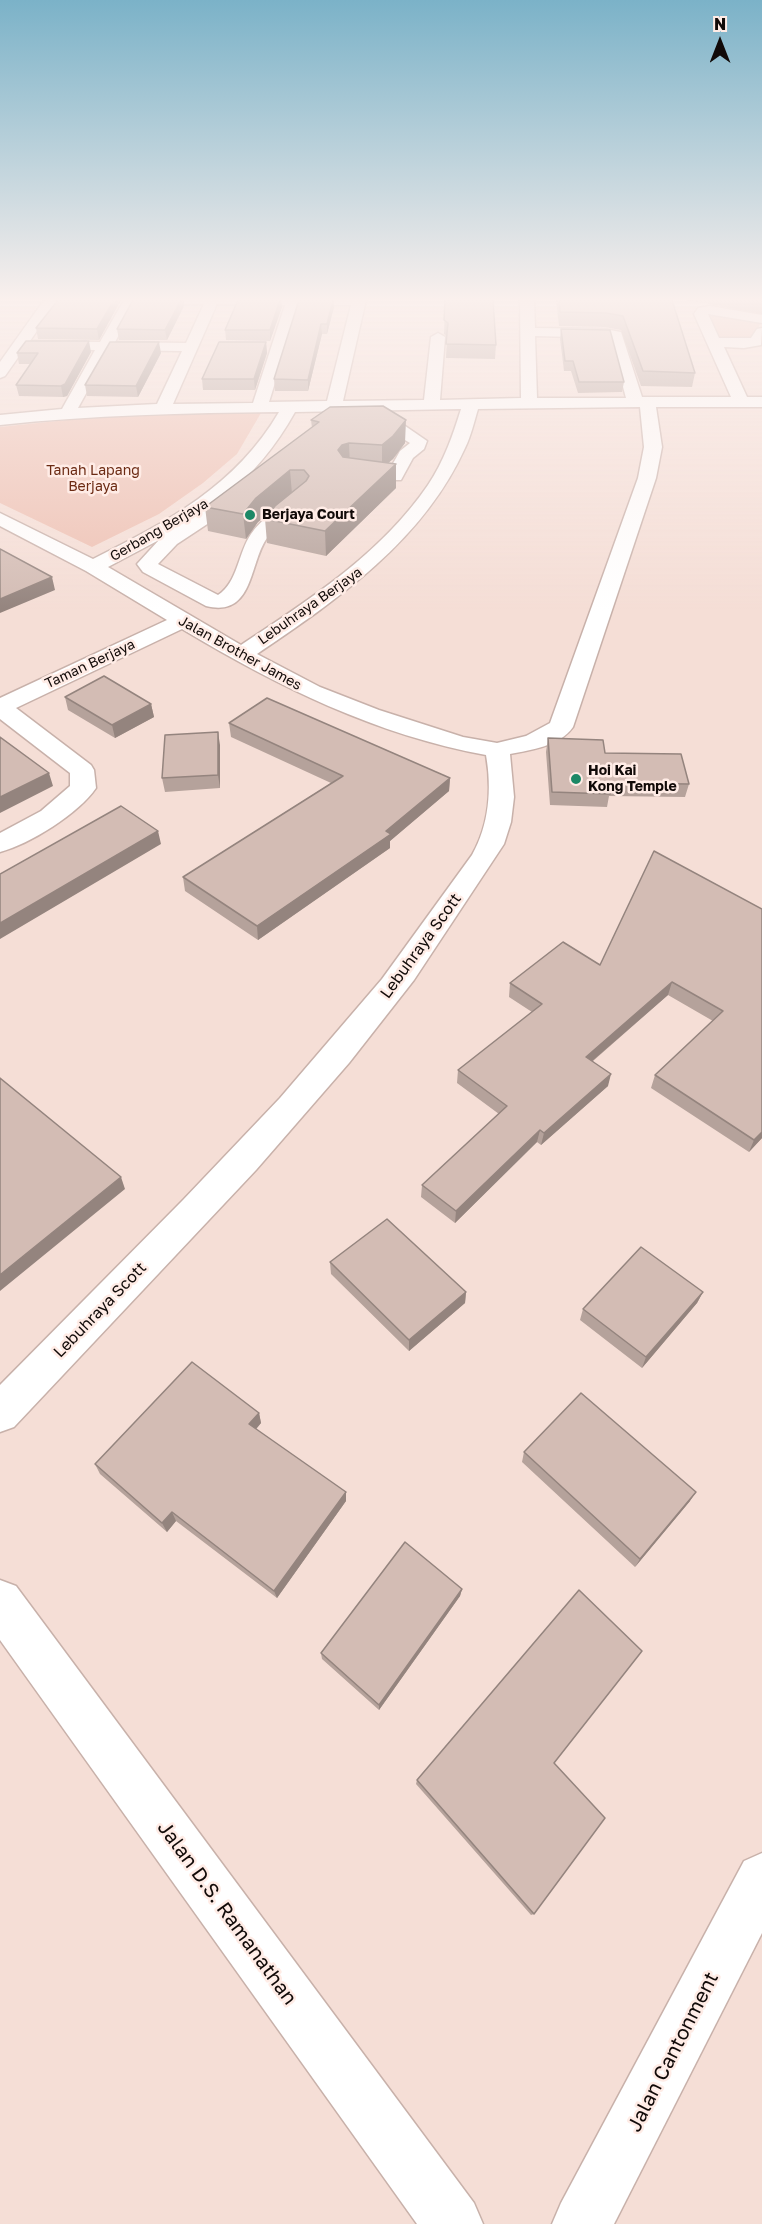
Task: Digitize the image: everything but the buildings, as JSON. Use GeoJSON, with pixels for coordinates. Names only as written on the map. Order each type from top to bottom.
{"type":"FeatureCollection","features":[{"type":"Feature","properties":{"kind":"street"},"geometry":{"type":"LineString","coordinates":[[67,414],[73,404]]}},
{"type":"Feature","properties":{"kind":"street"},"geometry":{"type":"LineString","coordinates":[[163,410],[166,404]]}},
{"type":"Feature","properties":{"kind":"street"},"geometry":{"type":"LineString","coordinates":[[259,408],[260,404]]}},
{"type":"Feature","properties":{"kind":"street","name":"Lebuhraya Berjaya"},"geometry":{"type":"LineString","coordinates":[[241,655],[338,590],[360,572],[403,528],[440,480],[466,425],[471,404]]}},
{"type":"Feature","properties":{"kind":"street"},"geometry":{"type":"LineString","coordinates":[[0,420],[67,414],[163,410],[483,404]]}},
{"type":"Feature","properties":{"kind":"street"},"geometry":{"type":"LineString","coordinates":[[497,750],[534,742],[561,727],[648,478],[653,447],[642,404]]}},
{"type":"Feature","properties":{"kind":"street","name":"Gerbang Berjaya"},"geometry":{"type":"LineString","coordinates":[[93,567],[186,518],[212,500],[247,470],[280,429],[290,407]]}},
{"type":"Feature","properties":{"kind":"street"},"geometry":{"type":"LineString","coordinates":[[326,423],[389,423],[419,441],[418,445],[406,455],[395,477]]}},
{"type":"Feature","properties":{"kind":"street"},"geometry":{"type":"LineString","coordinates":[[372,475],[440,480]]}},
{"type":"Feature","properties":{"kind":"street"},"geometry":{"type":"LineString","coordinates":[[212,500],[217,504],[217,509],[170,540],[147,564],[150,568],[213,602],[222,602],[235,595],[252,546],[260,534],[298,500]]}},
{"type":"Feature","properties":{"kind":"street","name":"Jalan Brother James"},"geometry":{"type":"LineString","coordinates":[[0,519],[93,567],[181,621],[312,692],[371,715],[459,743],[497,750]]}},
{"type":"Feature","properties":{"kind":"street","name":"Taman Berjaya"},"geometry":{"type":"LineString","coordinates":[[0,843],[50,817],[83,789],[82,770],[0,708],[181,621]]}},
{"type":"Feature","properties":{"kind":"street","name":"Lebuhraya Scott"},"geometry":{"type":"LineString","coordinates":[[0,1413],[240,1164],[344,1048],[412,962],[491,844],[499,819],[501,798],[501,768],[497,750]]}},
{"type":"Feature","properties":{"kind":"street","name":"Jalan D.S. Ramanathan"},"geometry":{"type":"LineString","coordinates":[[0,1602],[453,2224]]}},
{"type":"Feature","properties":{"kind":"street","name":"Jalan Cantonment"},"geometry":{"type":"LineString","coordinates":[[582,2224],[762,1879]]}},
{"type":"Feature","properties":{"kind":"green space","name":"Tanah Lapang Berjaya"},"geometry":{"type":"Polygon","coordinates":[[[261,413],[237,454],[203,483],[159,514],[92,547],[0,503],[0,427],[123,414],[261,413]]]}},
{"type":"Feature","properties":{"kind":"place","name":"Berjaya Court"},"geometry":{"type":"Point","coordinates":[250,515]}},
{"type":"Feature","properties":{"kind":"place","name":"Hoi Kai Kong Temple"},"geometry":{"type":"Point","coordinates":[576,779]}}]}
